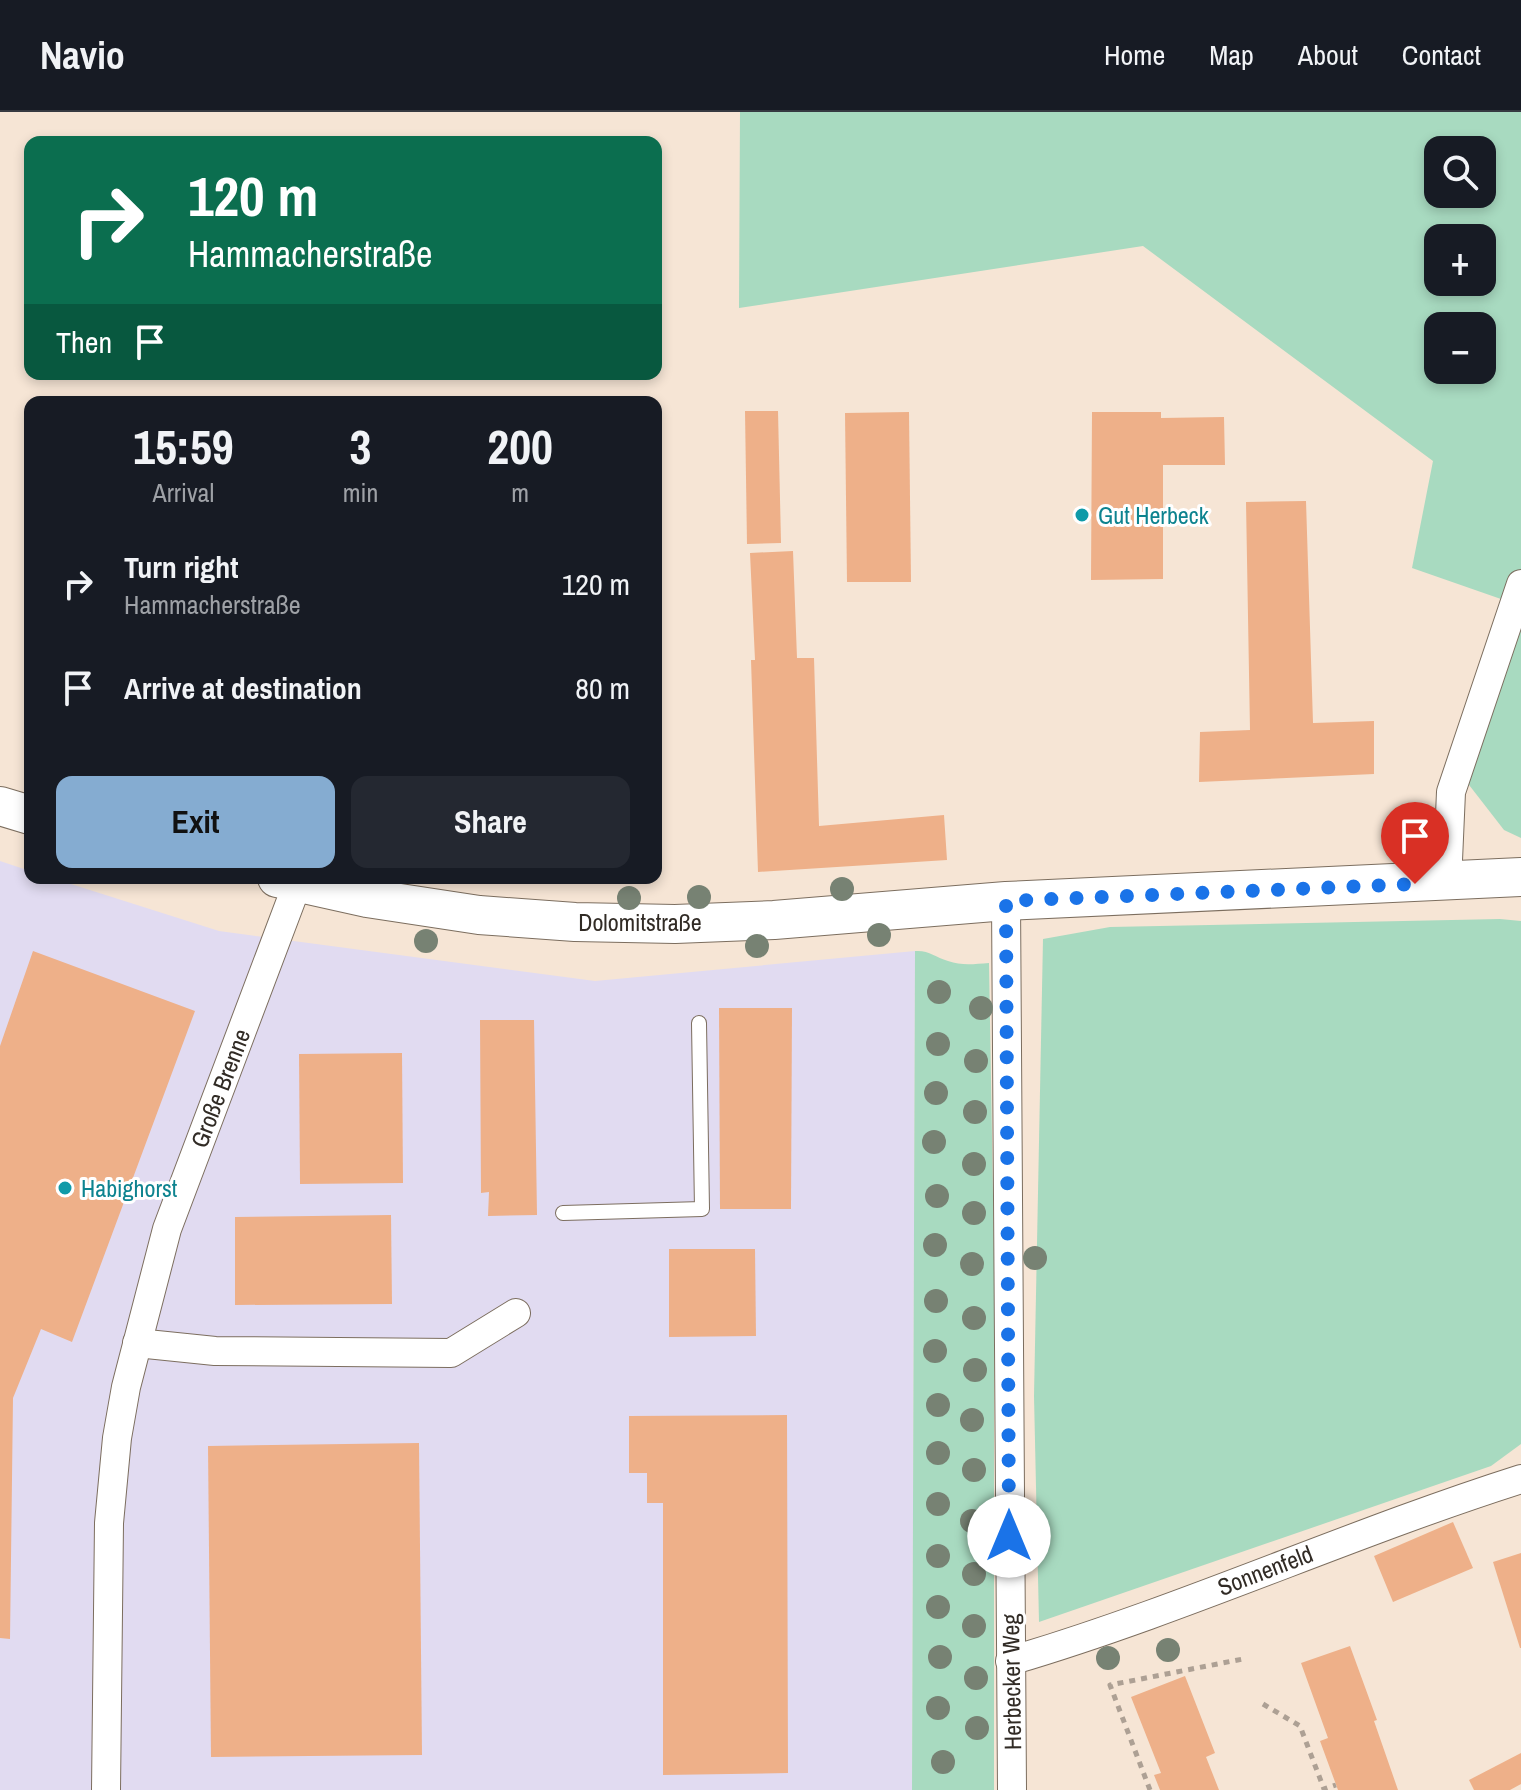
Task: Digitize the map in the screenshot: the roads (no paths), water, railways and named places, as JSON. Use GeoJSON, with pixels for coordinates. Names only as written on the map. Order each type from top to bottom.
{"type":"FeatureCollection","features":[{"type":"Feature","properties":{"kind":"street"},"geometry":{"type":"LineString","coordinates":[[1447,883],[1451,792],[1521,584]]}},
{"type":"Feature","properties":{"kind":"street"},"geometry":{"type":"LineString","coordinates":[[0,806],[24,813]]}},
{"type":"Feature","properties":{"kind":"street","name":"Dolomitstraße"},"geometry":{"type":"LineString","coordinates":[[305,884],[367,898],[479,915],[675,924],[1006,901],[1447,883],[1521,877]]}},
{"type":"Feature","properties":{"kind":"street","name":"Große Brenne"},"geometry":{"type":"LineString","coordinates":[[106,1790],[109,1523],[117,1438],[137,1343],[167,1229],[286,884]]}},
{"type":"Feature","properties":{"kind":"street","name":"Herbecker Weg"},"geometry":{"type":"LineString","coordinates":[[1006,901],[1012,1790]]}},
{"type":"Feature","properties":{"kind":"street"},"geometry":{"type":"LineString","coordinates":[[137,1343],[215,1351],[451,1353],[516,1313]]}},
{"type":"Feature","properties":{"kind":"street","name":"Sonnenfeld"},"geometry":{"type":"LineString","coordinates":[[1010,1661],[1089,1638],[1445,1503],[1521,1479]]}},
{"type":"Feature","properties":{"kind":"lane"},"geometry":{"type":"LineString","coordinates":[[563,1213],[702,1209],[699,1023]]}},
{"type":"Feature","properties":{"kind":"place","name":"Gut Herbeck"},"geometry":{"type":"Point","coordinates":[1082,515]}},
{"type":"Feature","properties":{"kind":"place","name":"Habighorst"},"geometry":{"type":"Point","coordinates":[65,1188]}}]}
